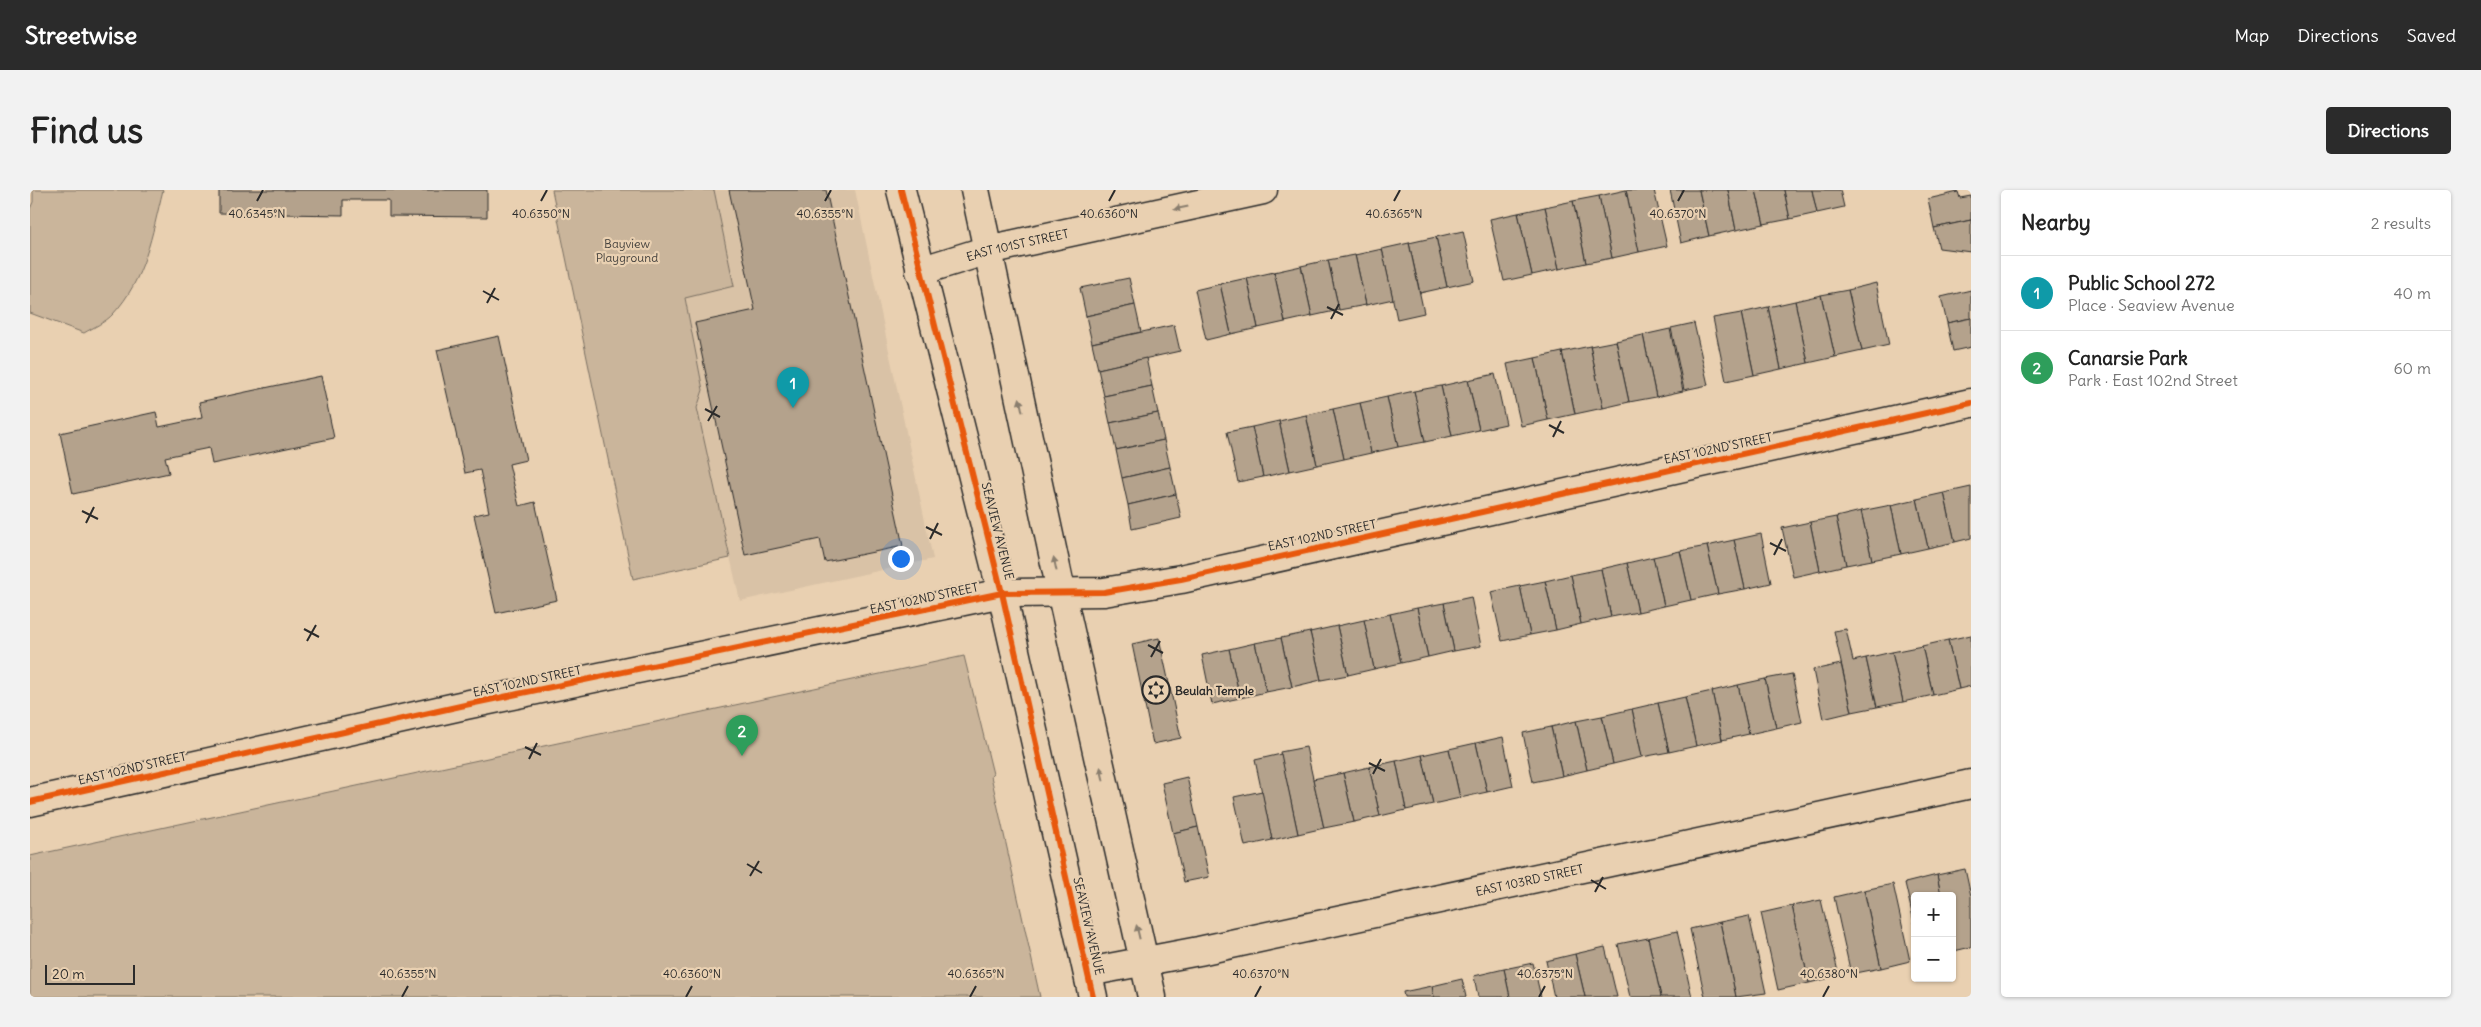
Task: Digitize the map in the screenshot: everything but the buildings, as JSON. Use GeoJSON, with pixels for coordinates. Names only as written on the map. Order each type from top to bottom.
{"type":"FeatureCollection","features":[{"type":"Feature","properties":{"kind":"street","name":"SEAVIEW AVENUE"},"geometry":{"type":"LineString","coordinates":[[901,190],[1002,593],[1090,985]]}},
{"type":"Feature","properties":{"kind":"street"},"geometry":{"type":"LineString","coordinates":[[975,190],[1060,591],[1152,997]]}},
{"type":"Feature","properties":{"kind":"street","name":"EAST 101ST STREET"},"geometry":{"type":"LineString","coordinates":[[920,270],[988,250],[1263,190]]}},
{"type":"Feature","properties":{"kind":"street","name":"EAST 102ND STREET"},"geometry":{"type":"LineString","coordinates":[[30,802],[475,703],[1002,593],[1104,592],[1181,579],[1971,404]]}},
{"type":"Feature","properties":{"kind":"street","name":"EAST 103RD STREET"},"geometry":{"type":"LineString","coordinates":[[1090,985],[1144,962],[1971,784]]}},
{"type":"Feature","properties":{"kind":"shaded area"},"geometry":{"type":"Polygon","coordinates":[[[714,190],[855,190],[933,559],[740,601],[697,408],[703,390],[685,297],[734,286],[714,190]]]}},
{"type":"Feature","properties":{"kind":"green space"},"geometry":{"type":"Polygon","coordinates":[[[33,190],[163,190],[146,256],[133,286],[124,301],[110,317],[84,333],[30,313],[30,209],[33,202],[33,190]]]}},
{"type":"Feature","properties":{"kind":"green space","name":"Bayview Playground"},"geometry":{"type":"Polygon","coordinates":[[[552,190],[714,190],[734,286],[685,298],[703,390],[697,408],[730,558],[633,579],[552,190]]]}},
{"type":"Feature","properties":{"kind":"green space"},"geometry":{"type":"Polygon","coordinates":[[[964,656],[993,774],[991,776],[1040,997],[30,997],[30,856],[964,656]]]}},
{"type":"Feature","properties":{"kind":"cycle path"},"geometry":{"type":"LineString","coordinates":[[901,190],[1002,593],[1093,997]]}},
{"type":"Feature","properties":{"kind":"cycle path"},"geometry":{"type":"LineString","coordinates":[[30,802],[465,705],[1002,593],[1104,592],[1181,579],[1971,403]]}},
{"type":"Feature","properties":{"kind":"place","name":"Public School 272"},"geometry":{"type":"Point","coordinates":[793,408]}},
{"type":"Feature","properties":{"kind":"place","name":"Beulah Temple"},"geometry":{"type":"Point","coordinates":[1156,690]}},
{"type":"Feature","properties":{"kind":"place","name":"Canarsie Park"},"geometry":{"type":"Point","coordinates":[742,756]}}]}
